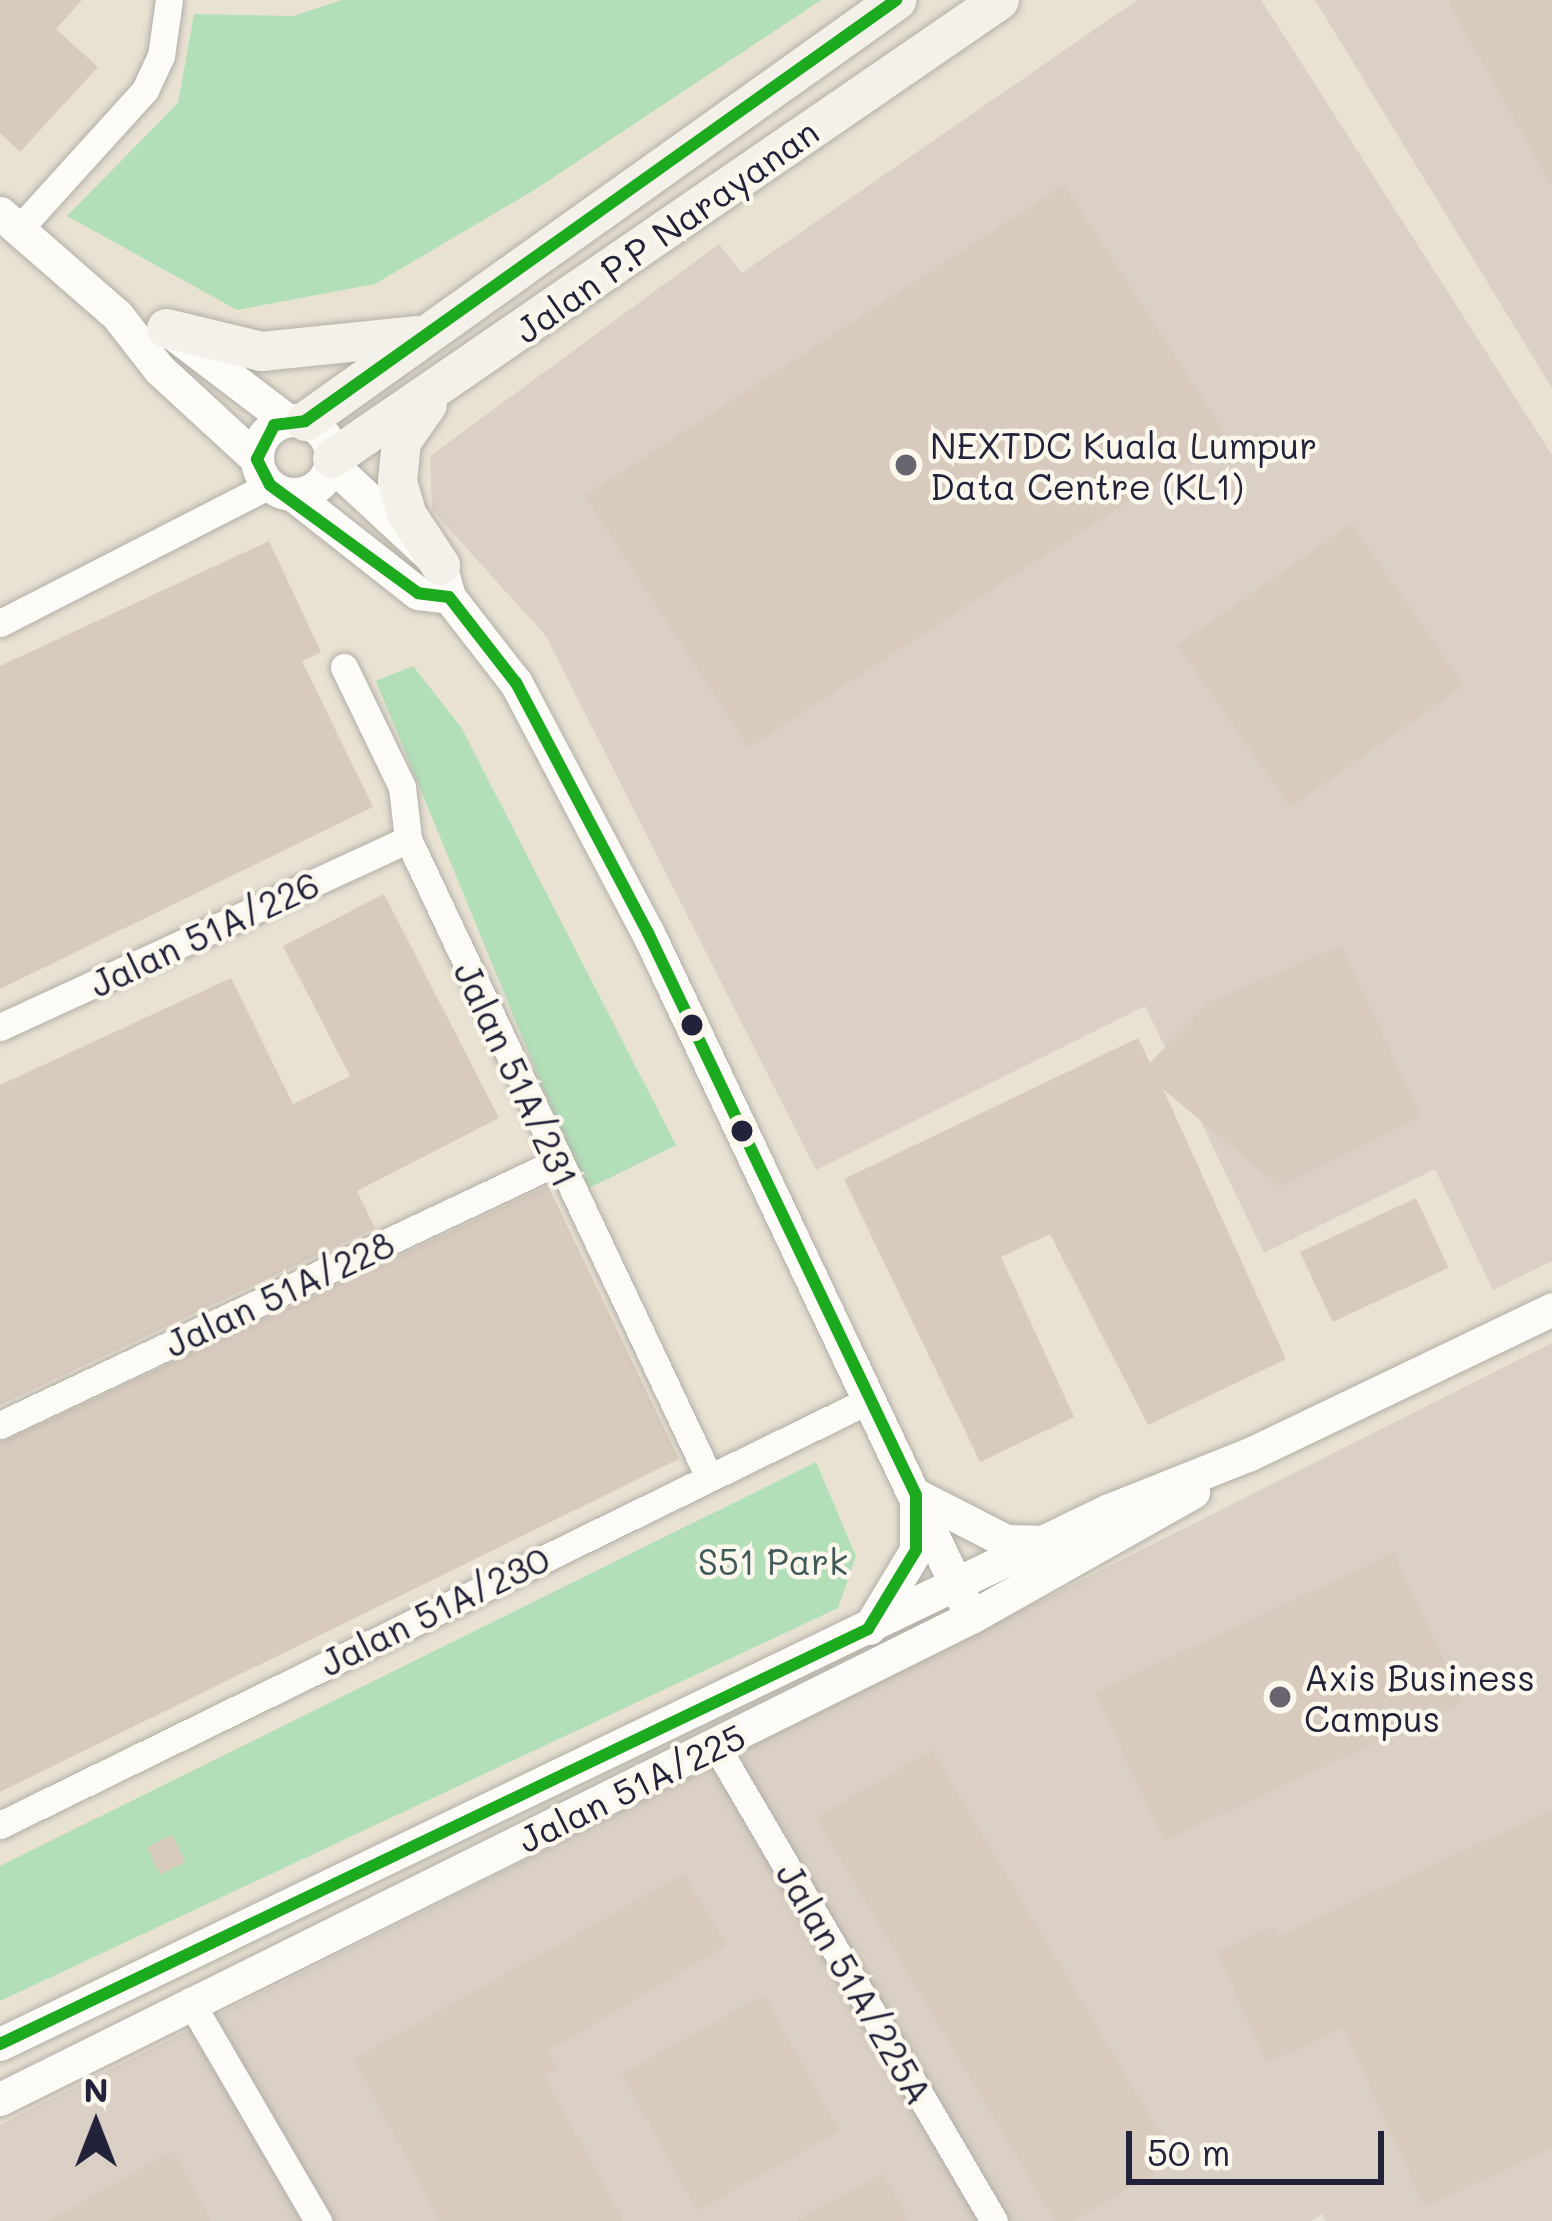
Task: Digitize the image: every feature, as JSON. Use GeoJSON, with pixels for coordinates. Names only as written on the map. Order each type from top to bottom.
{"type":"FeatureCollection","features":[{"type":"Feature","properties":{"kind":"main road","name":"Jalan P.P Narayanan"},"geometry":{"type":"LineString","coordinates":[[296,421],[896,0]]}},
{"type":"Feature","properties":{"kind":"main road","name":"Jalan P.P Narayanan"},"geometry":{"type":"LineString","coordinates":[[332,461],[999,0]]}},
{"type":"Feature","properties":{"kind":"main road"},"geometry":{"type":"LineString","coordinates":[[166,328],[261,350],[420,334]]}},
{"type":"Feature","properties":{"kind":"main road"},"geometry":{"type":"LineString","coordinates":[[437,390],[401,441],[397,482],[407,515],[445,582]]}},
{"type":"Feature","properties":{"kind":"street"},"geometry":{"type":"LineString","coordinates":[[169,0],[160,56],[145,90],[9,221],[118,315],[159,369],[273,479],[418,593],[445,582]]}},
{"type":"Feature","properties":{"kind":"street"},"geometry":{"type":"LineString","coordinates":[[118,315],[166,328],[296,421],[325,436],[332,461],[445,582],[516,682],[590,816],[965,1603]]}},
{"type":"Feature","properties":{"kind":"street"},"geometry":{"type":"LineString","coordinates":[[273,479],[265,434],[296,421]]}},
{"type":"Feature","properties":{"kind":"street"},"geometry":{"type":"LineString","coordinates":[[0,622],[273,479],[317,486],[332,461]]}},
{"type":"Feature","properties":{"kind":"street","name":"Jalan 51A/231"},"geometry":{"type":"LineString","coordinates":[[344,667],[402,787],[408,839],[708,1475]]}},
{"type":"Feature","properties":{"kind":"street","name":"Jalan 51A/226"},"geometry":{"type":"LineString","coordinates":[[0,1028],[408,839]]}},
{"type":"Feature","properties":{"kind":"street","name":"Jalan 51A/228"},"geometry":{"type":"LineString","coordinates":[[0,1425],[557,1162]]}},
{"type":"Feature","properties":{"kind":"street","name":"Jalan 51A/225"},"geometry":{"type":"LineString","coordinates":[[0,2099],[190,2001],[716,1746],[965,1603],[1047,1542],[1250,1454],[1552,1309]]}},
{"type":"Feature","properties":{"kind":"street","name":"Jalan 51A/230"},"geometry":{"type":"LineString","coordinates":[[0,1825],[708,1475],[871,1400]]}},
{"type":"Feature","properties":{"kind":"street","name":"Jalan 51A/225"},"geometry":{"type":"LineString","coordinates":[[0,2044],[868,1629],[965,1603],[1124,1537],[1250,1454]]}},
{"type":"Feature","properties":{"kind":"street"},"geometry":{"type":"LineString","coordinates":[[916,1495],[1006,1541],[1047,1542]]}},
{"type":"Feature","properties":{"kind":"street"},"geometry":{"type":"LineString","coordinates":[[868,1629],[916,1550],[916,1495]]}},
{"type":"Feature","properties":{"kind":"street","name":"Jalan 51A/225A"},"geometry":{"type":"LineString","coordinates":[[716,1746],[994,2221]]}},
{"type":"Feature","properties":{"kind":"street"},"geometry":{"type":"LineString","coordinates":[[190,2001],[318,2221]]}},
{"type":"Feature","properties":{"kind":"shaded area","name":"NEXTDC Kuala Lumpur Data Centre (KL1)"},"geometry":{"type":"Polygon","coordinates":[[[1137,0],[1261,0],[1552,455],[1552,1261],[1493,1290],[1435,1169],[1264,1253],[1145,1006],[816,1170],[546,636],[432,510],[430,456],[719,244],[742,273],[1137,0]]]}},
{"type":"Feature","properties":{"kind":"shaded area"},"geometry":{"type":"Polygon","coordinates":[[[1315,0],[1552,0],[1552,388],[1315,0]]]}},
{"type":"Feature","properties":{"kind":"shaded area"},"geometry":{"type":"Polygon","coordinates":[[[1552,1343],[1552,2221],[1326,2221],[1322,2214],[1311,2221],[0,2221],[0,2125],[1552,1343]]]}},
{"type":"Feature","properties":{"kind":"green space"},"geometry":{"type":"Polygon","coordinates":[[[342,0],[821,0],[536,189],[375,284],[237,310],[67,216],[178,103],[194,14],[293,16],[342,0]]]}},
{"type":"Feature","properties":{"kind":"green space"},"geometry":{"type":"Polygon","coordinates":[[[413,666],[461,727],[676,1145],[585,1190],[376,681],[413,666]]]}},
{"type":"Feature","properties":{"kind":"green space","name":"S51 Park"},"geometry":{"type":"Polygon","coordinates":[[[816,1462],[856,1556],[838,1608],[0,2001],[0,1866],[816,1462]]]}},
{"type":"Feature","properties":{"kind":"building"},"geometry":{"type":"Polygon","coordinates":[[[0,0],[82,0],[56,29],[98,67],[20,152],[0,133],[0,0]]]}},
{"type":"Feature","properties":{"kind":"building"},"geometry":{"type":"Polygon","coordinates":[[[1447,0],[1552,0],[1552,186],[1447,0]]]}},
{"type":"Feature","properties":{"kind":"building","name":"NEXTDC Kuala Lumpur Data Centre (KL1)"},"geometry":{"type":"Polygon","coordinates":[[[1064,185],[1227,437],[749,748],[585,496],[1064,185]]]}},
{"type":"Feature","properties":{"kind":"building"},"geometry":{"type":"Polygon","coordinates":[[[1351,524],[1464,685],[1290,807],[1177,646],[1351,524]]]}},
{"type":"Feature","properties":{"kind":"building"},"geometry":{"type":"Polygon","coordinates":[[[269,541],[321,652],[302,661],[373,807],[0,989],[0,666],[269,541]]]}},
{"type":"Feature","properties":{"kind":"building"},"geometry":{"type":"Polygon","coordinates":[[[384,894],[499,1118],[357,1191],[375,1228],[0,1405],[0,1085],[231,978],[293,1104],[350,1076],[283,946],[384,894]]]}},
{"type":"Feature","properties":{"kind":"building"},"geometry":{"type":"Polygon","coordinates":[[[1341,946],[1421,1116],[1279,1186],[1163,1089],[1286,1359],[1148,1425],[1050,1234],[1001,1257],[1074,1417],[980,1462],[844,1179],[1138,1038],[1150,1063],[1209,1002],[1341,946]]]}},
{"type":"Feature","properties":{"kind":"building"},"geometry":{"type":"Polygon","coordinates":[[[548,1186],[679,1459],[0,1792],[0,1443],[548,1186]]]}},
{"type":"Feature","properties":{"kind":"building"},"geometry":{"type":"Polygon","coordinates":[[[1416,1198],[1449,1268],[1333,1322],[1300,1252],[1416,1198]]]}},
{"type":"Feature","properties":{"kind":"building","name":"Axis Business Campus"},"geometry":{"type":"Polygon","coordinates":[[[1394,1553],[1463,1702],[1164,1841],[1095,1692],[1394,1553]]]}},
{"type":"Feature","properties":{"kind":"building"},"geometry":{"type":"Polygon","coordinates":[[[932,1750],[1176,2160],[1073,2221],[1055,2221],[816,1818],[932,1750]]]}},
{"type":"Feature","properties":{"kind":"building"},"geometry":{"type":"Polygon","coordinates":[[[1552,1810],[1552,2148],[1425,2207],[1343,2028],[1267,2063],[1217,1952],[1273,1927],[1278,1936],[1552,1810]]]}},
{"type":"Feature","properties":{"kind":"building"},"geometry":{"type":"Polygon","coordinates":[[[172,1835],[185,1862],[160,1874],[147,1847],[172,1835]]]}},
{"type":"Feature","properties":{"kind":"building"},"geometry":{"type":"Polygon","coordinates":[[[684,1874],[727,1945],[548,2051],[558,2069],[544,2076],[624,2221],[440,2221],[354,2059],[684,1874]]]}},
{"type":"Feature","properties":{"kind":"building"},"geometry":{"type":"Polygon","coordinates":[[[764,1995],[840,2131],[697,2210],[621,2074],[764,1995]]]}},
{"type":"Feature","properties":{"kind":"building"},"geometry":{"type":"Polygon","coordinates":[[[173,2151],[212,2221],[48,2221],[173,2151]]]}},
{"type":"Feature","properties":{"kind":"building"},"geometry":{"type":"Polygon","coordinates":[[[883,2173],[909,2221],[796,2221],[883,2173]]]}},
{"type":"Feature","properties":{"kind":"transit line"},"geometry":{"type":"LineString","coordinates":[[0,2044],[868,1629],[916,1550],[916,1495],[648,933],[516,683],[449,597],[418,593],[270,485],[257,459],[274,425],[305,421],[896,0]]}},
{"type":"Feature","properties":{"kind":"place","name":"NEXTDC Kuala Lumpur Data Centre (KL1)"},"geometry":{"type":"Point","coordinates":[906,465]}},
{"type":"Feature","properties":{"kind":"place","name":"Axis Business Campus"},"geometry":{"type":"Point","coordinates":[1280,1697]}}]}
